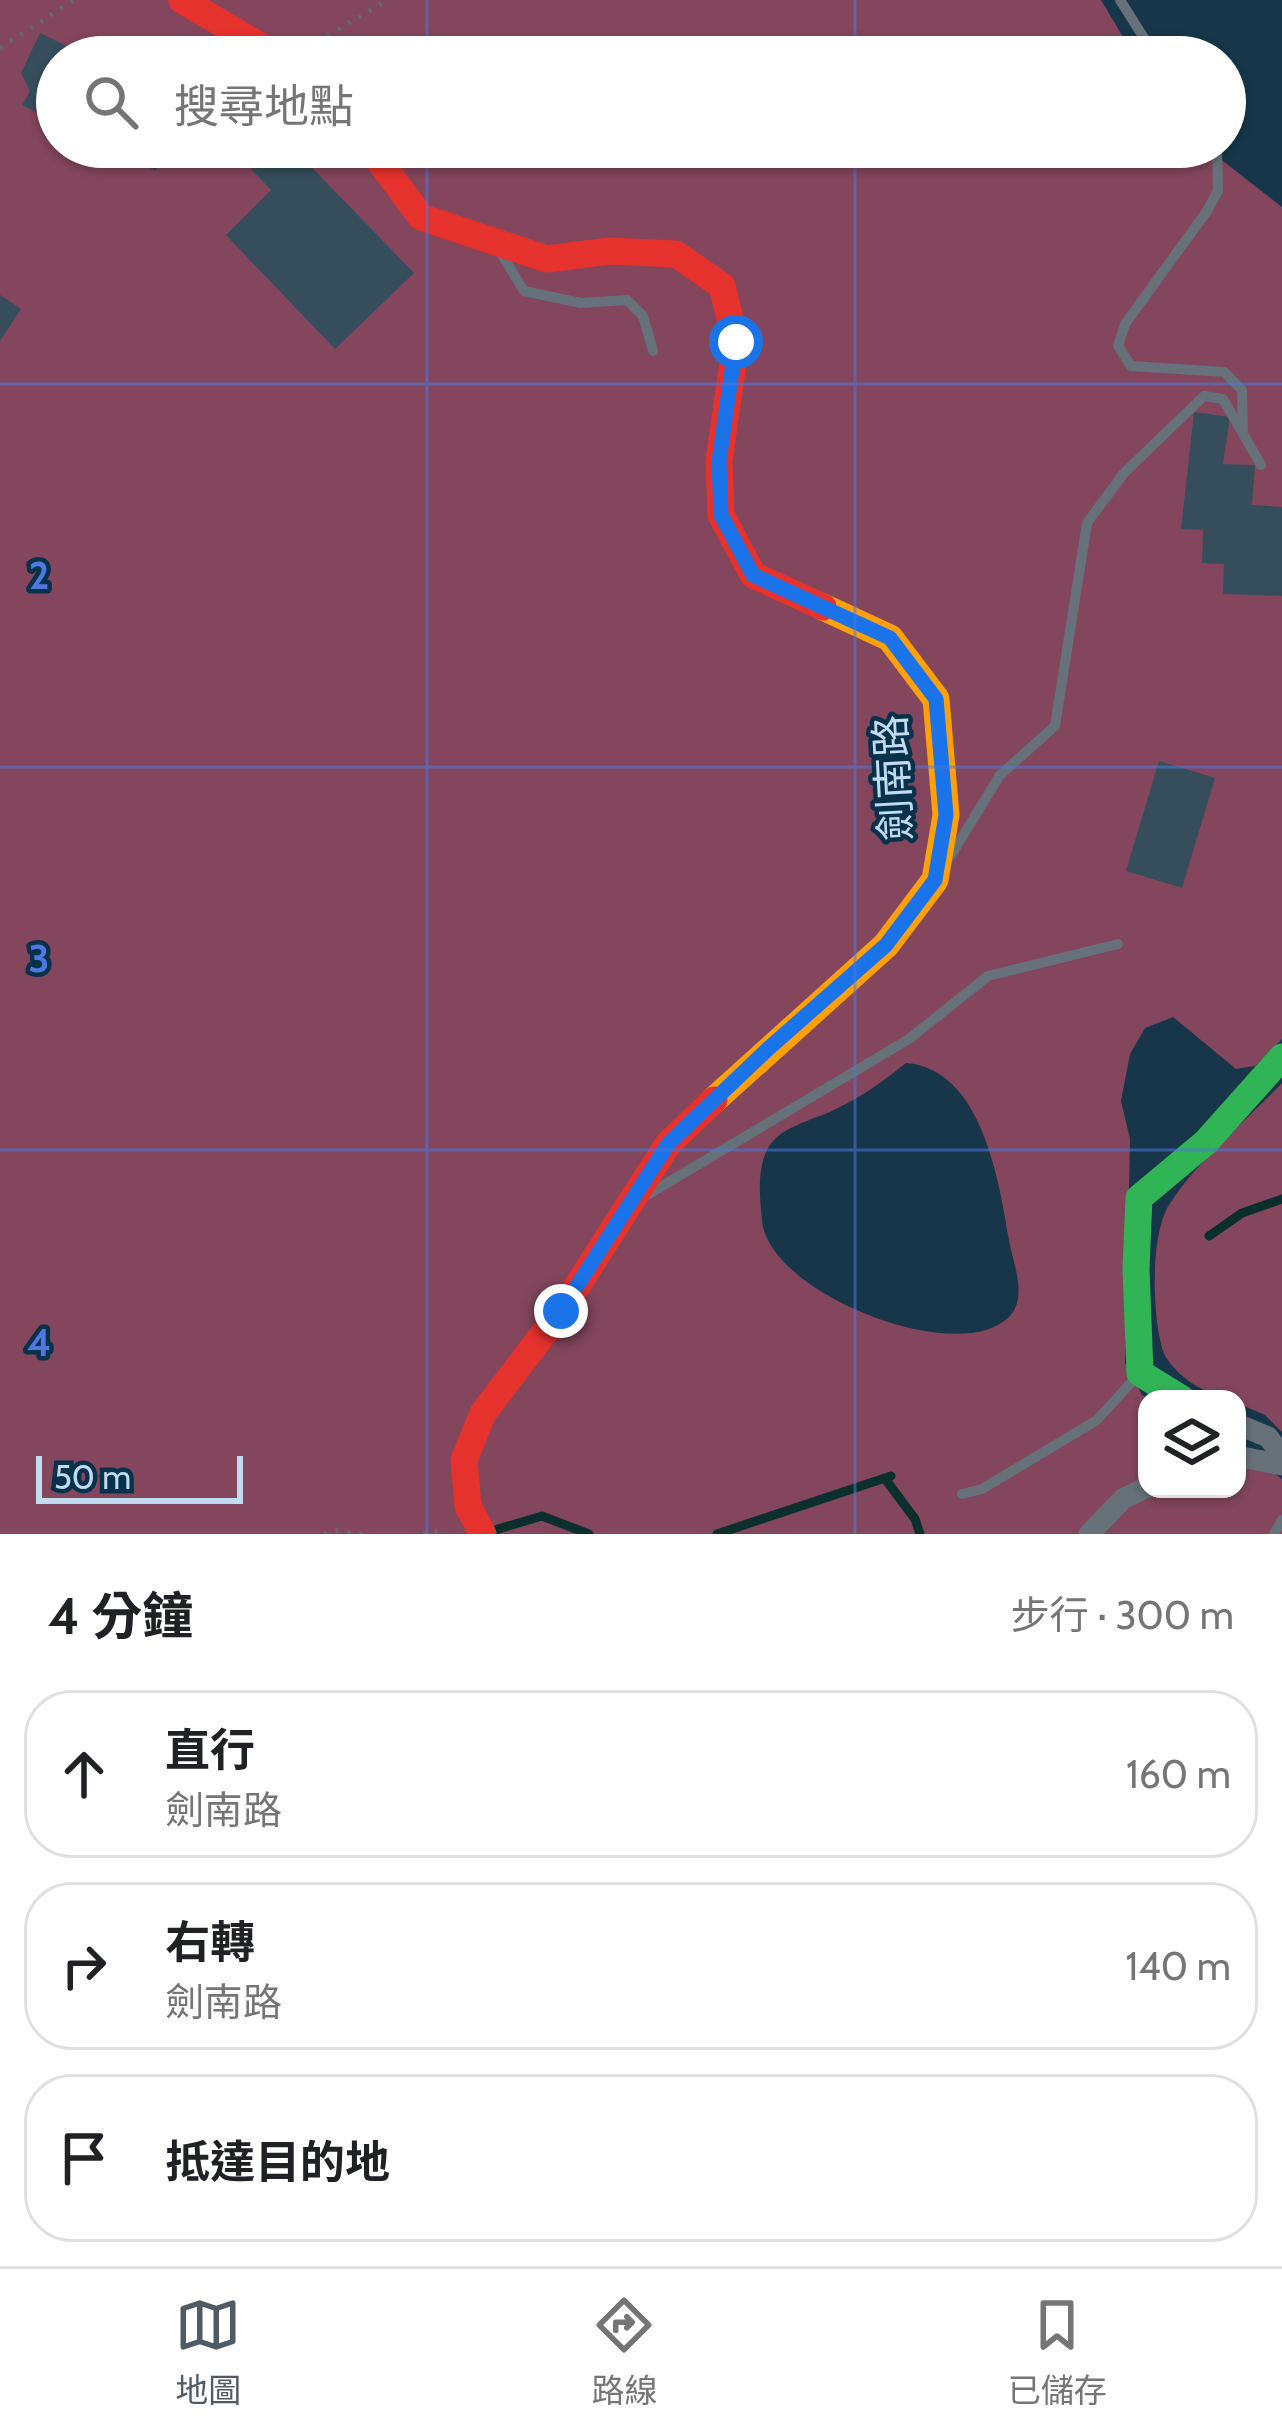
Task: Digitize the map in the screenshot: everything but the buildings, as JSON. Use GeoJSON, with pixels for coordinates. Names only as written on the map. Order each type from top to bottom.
{"type":"FeatureCollection","features":[{"type":"Feature","properties":{"kind":"street"},"geometry":{"type":"LineString","coordinates":[[182,0],[243,36]]}},
{"type":"Feature","properties":{"kind":"street","name":"劍南路"},"geometry":{"type":"LineString","coordinates":[[385,168],[421,217],[547,259],[609,251],[676,254],[722,286],[736,342],[719,461],[721,515],[753,575],[890,638],[936,699],[946,815],[935,880],[886,945],[668,1144],[561,1311],[483,1413],[464,1460],[469,1506],[480,1530]]}},
{"type":"Feature","properties":{"kind":"street"},"geometry":{"type":"LineString","coordinates":[[1167,1390],[1140,1373],[1139,1198],[1206,1142],[1282,1057]]}},
{"type":"Feature","properties":{"kind":"street"},"geometry":{"type":"LineString","coordinates":[[1246,1428],[1268,1437],[1282,1454]]}},
{"type":"Feature","properties":{"kind":"street"},"geometry":{"type":"LineString","coordinates":[[1246,1458],[1282,1465]]}},
{"type":"Feature","properties":{"kind":"street"},"geometry":{"type":"LineString","coordinates":[[1089,1534],[1123,1499],[1138,1492]]}},
{"type":"Feature","properties":{"kind":"lane"},"geometry":{"type":"LineString","coordinates":[[1120,0],[1143,36]]}},
{"type":"Feature","properties":{"kind":"lane"},"geometry":{"type":"LineString","coordinates":[[1217,168],[1218,191],[1208,211],[1125,324],[1118,346],[1131,366],[1224,372],[1242,390],[1244,434]]}},
{"type":"Feature","properties":{"kind":"lane"},"geometry":{"type":"LineString","coordinates":[[492,239],[524,291],[581,303],[627,300],[643,316],[653,351]]}},
{"type":"Feature","properties":{"kind":"lane"},"geometry":{"type":"LineString","coordinates":[[935,880],[1000,775],[1055,726],[1088,523],[1124,473],[1204,396],[1223,399],[1261,464]]}},
{"type":"Feature","properties":{"kind":"lane"},"geometry":{"type":"LineString","coordinates":[[628,1206],[909,1039],[988,976],[1118,944]]}},
{"type":"Feature","properties":{"kind":"lane"},"geometry":{"type":"LineString","coordinates":[[962,1494],[982,1489],[1097,1420],[1140,1373]]}},
{"type":"Feature","properties":{"kind":"lane"},"geometry":{"type":"LineString","coordinates":[[1274,1534],[1282,1520]]}},
{"type":"Feature","properties":{"kind":"path"},"geometry":{"type":"LineString","coordinates":[[0,48],[74,0]]}},
{"type":"Feature","properties":{"kind":"path"},"geometry":{"type":"LineString","coordinates":[[326,36],[383,1]]}},
{"type":"Feature","properties":{"kind":"path"},"geometry":{"type":"LineString","coordinates":[[324,1534],[334,1530],[369,1534]]}},
{"type":"Feature","properties":{"kind":"shaded area"},"geometry":{"type":"Polygon","coordinates":[[[0,0],[1101,0],[1122,36],[36,36],[36,168],[1232,168],[1282,207],[1282,1039],[1255,1066],[1236,1069],[1173,1017],[1145,1028],[1130,1054],[1121,1101],[1130,1139],[1125,1363],[1139,1390],[1138,1498],[1246,1498],[1246,1450],[1282,1479],[1282,1534],[0,1534],[0,0]],[[906,1063],[856,1098],[779,1135],[767,1149],[761,1169],[762,1221],[772,1248],[796,1273],[829,1296],[909,1328],[949,1334],[983,1331],[1008,1318],[1018,1301],[1016,1270],[992,1160],[969,1106],[953,1085],[932,1070],[906,1063]]]}},
{"type":"Feature","properties":{"kind":"shaded area"},"geometry":{"type":"Polygon","coordinates":[[[1282,1083],[1282,1432],[1265,1415],[1246,1407],[1246,1390],[1205,1390],[1175,1369],[1163,1351],[1155,1298],[1158,1236],[1169,1205],[1207,1157],[1282,1083]]]}},
{"type":"Feature","properties":{"kind":"waterway"},"geometry":{"type":"LineString","coordinates":[[1209,1236],[1242,1213],[1282,1199]]}},
{"type":"Feature","properties":{"kind":"waterway"},"geometry":{"type":"LineString","coordinates":[[717,1534],[891,1476]]}},
{"type":"Feature","properties":{"kind":"waterway"},"geometry":{"type":"LineString","coordinates":[[886,1480],[915,1519],[920,1534]]}},
{"type":"Feature","properties":{"kind":"waterway"},"geometry":{"type":"LineString","coordinates":[[485,1533],[542,1516],[589,1534]]}},
{"type":"Feature","properties":{"kind":"traffic: fast"},"geometry":{"type":"LineString","coordinates":[[1167,1390],[1140,1373],[1139,1198],[1206,1142],[1282,1057]]}},
{"type":"Feature","properties":{"kind":"traffic: slow"},"geometry":{"type":"LineString","coordinates":[[714,1100],[886,945],[935,880],[946,815],[936,699],[890,638],[823,607]]}},
{"type":"Feature","properties":{"kind":"traffic: jam"},"geometry":{"type":"LineString","coordinates":[[182,0],[243,36]]}},
{"type":"Feature","properties":{"kind":"traffic: jam"},"geometry":{"type":"LineString","coordinates":[[385,168],[421,217],[547,259],[609,251],[676,254],[722,286],[736,342],[719,461],[721,515],[753,575],[823,607]]}},
{"type":"Feature","properties":{"kind":"traffic: jam"},"geometry":{"type":"LineString","coordinates":[[483,1534],[468,1506],[464,1460],[483,1413],[561,1311],[668,1144],[714,1100]]}},
{"type":"Feature","properties":{"kind":"route"},"geometry":{"type":"LineString","coordinates":[[561,1311],[668,1144],[886,945],[935,880],[946,815],[936,699],[890,638],[753,575],[721,515],[719,461],[736,342]]}}]}
